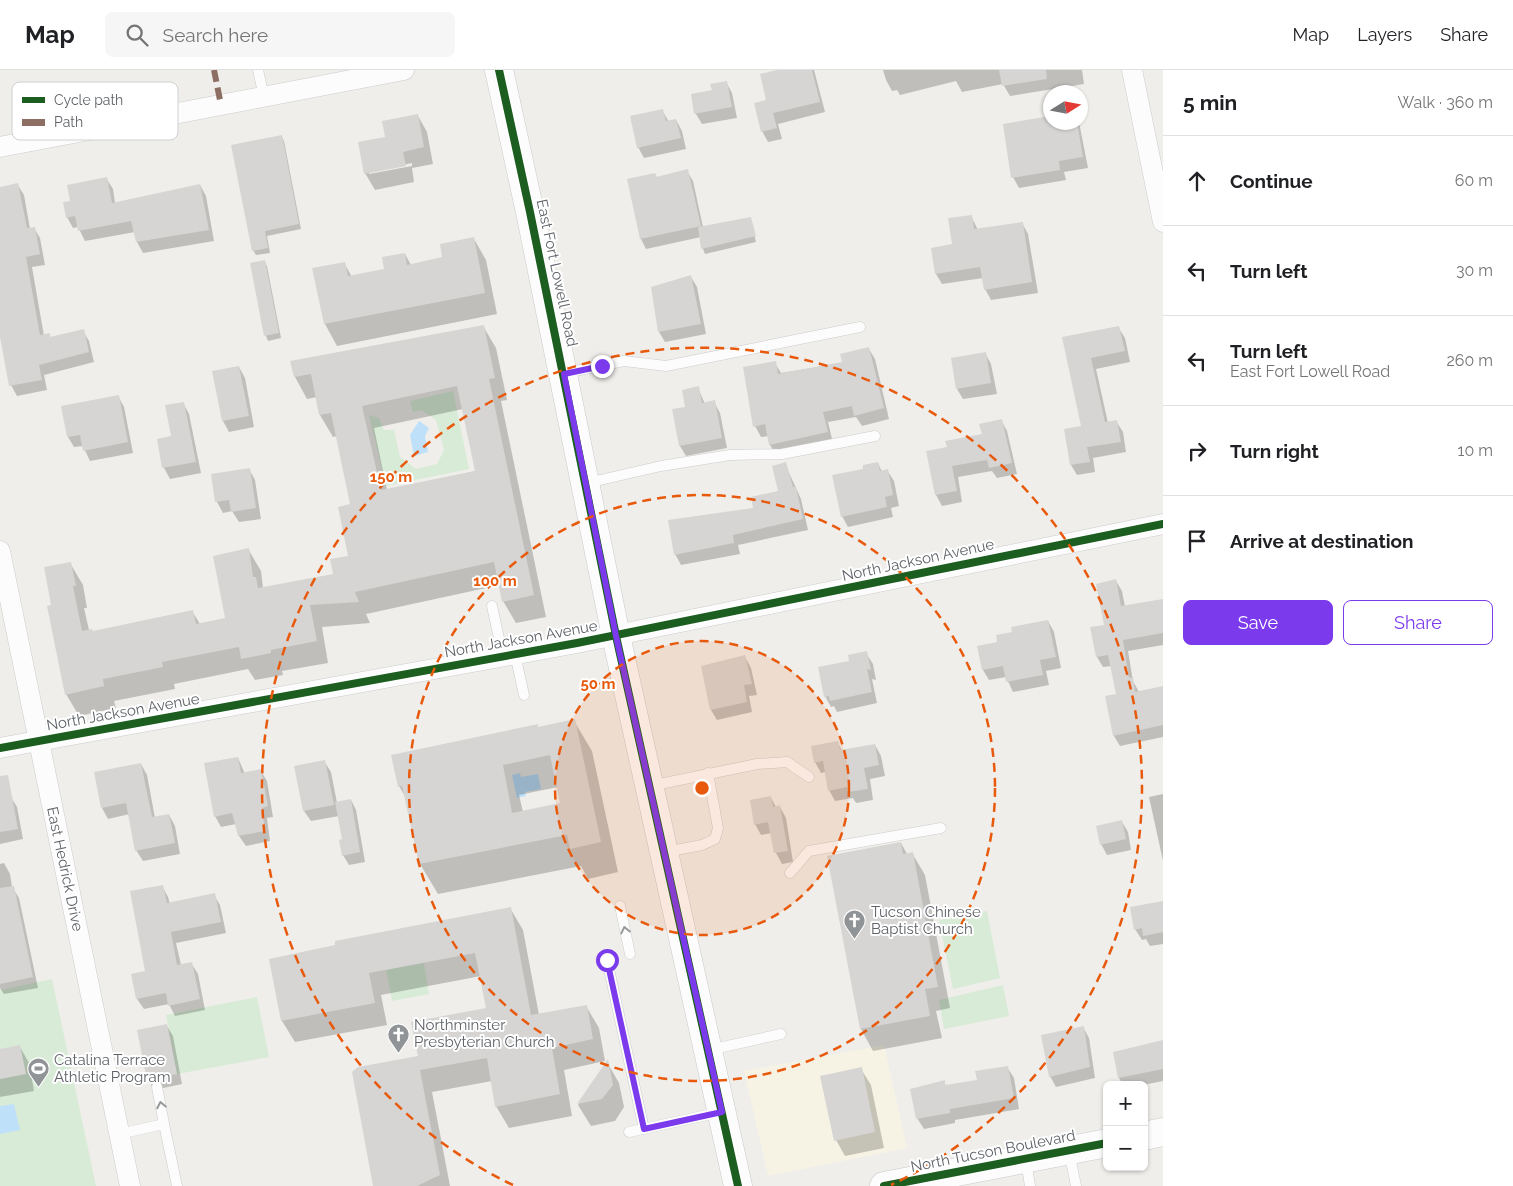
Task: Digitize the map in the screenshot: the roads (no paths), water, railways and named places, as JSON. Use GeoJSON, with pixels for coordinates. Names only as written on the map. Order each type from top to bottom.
{"type":"FeatureCollection","features":[{"type":"Feature","properties":{"kind":"main road","name":"East Fort Lowell Road"},"geometry":{"type":"LineString","coordinates":[[499,70],[520,160],[616,636],[738,1186]]}},
{"type":"Feature","properties":{"kind":"main road"},"geometry":{"type":"LineString","coordinates":[[1148,1135],[1163,1132]]}},
{"type":"Feature","properties":{"kind":"main road","name":"North Tucson Boulevard"},"geometry":{"type":"LineString","coordinates":[[884,1186],[1103,1144]]}},
{"type":"Feature","properties":{"kind":"street"},"geometry":{"type":"LineString","coordinates":[[178,113],[404,70]]}},
{"type":"Feature","properties":{"kind":"street"},"geometry":{"type":"LineString","coordinates":[[1132,70],[1163,222]]}},
{"type":"Feature","properties":{"kind":"street"},"geometry":{"type":"LineString","coordinates":[[0,147],[37,140]]}},
{"type":"Feature","properties":{"kind":"street","name":"North Jackson Avenue"},"geometry":{"type":"LineString","coordinates":[[0,748],[616,636],[1163,524]]}},
{"type":"Feature","properties":{"kind":"street","name":"East Hedrick Drive"},"geometry":{"type":"LineString","coordinates":[[0,551],[130,1186]]}},
{"type":"Feature","properties":{"kind":"lane"},"geometry":{"type":"LineString","coordinates":[[258,70],[264,97]]}},
{"type":"Feature","properties":{"kind":"lane"},"geometry":{"type":"LineString","coordinates":[[564,374],[624,361],[666,366],[860,327]]}},
{"type":"Feature","properties":{"kind":"lane"},"geometry":{"type":"LineString","coordinates":[[586,483],[691,461],[730,455],[782,454],[875,436]]}},
{"type":"Feature","properties":{"kind":"lane"},"geometry":{"type":"LineString","coordinates":[[492,606],[524,695]]}},
{"type":"Feature","properties":{"kind":"lane"},"geometry":{"type":"LineString","coordinates":[[650,786],[757,764],[788,762],[809,777]]}},
{"type":"Feature","properties":{"kind":"lane"},"geometry":{"type":"LineString","coordinates":[[665,852],[702,845],[715,839],[718,828],[708,773]]}},
{"type":"Feature","properties":{"kind":"lane"},"geometry":{"type":"LineString","coordinates":[[790,873],[809,851],[940,828]]}},
{"type":"Feature","properties":{"kind":"lane"},"geometry":{"type":"LineString","coordinates":[[620,906],[630,954]]}},
{"type":"Feature","properties":{"kind":"lane"},"geometry":{"type":"LineString","coordinates":[[607,960],[644,1129]]}},
{"type":"Feature","properties":{"kind":"lane"},"geometry":{"type":"LineString","coordinates":[[708,1051],[782,1034]]}},
{"type":"Feature","properties":{"kind":"lane"},"geometry":{"type":"LineString","coordinates":[[157,1087],[177,1186]]}},
{"type":"Feature","properties":{"kind":"lane"},"geometry":{"type":"LineString","coordinates":[[629,1132],[722,1112]]}},
{"type":"Feature","properties":{"kind":"lane"},"geometry":{"type":"LineString","coordinates":[[119,1134],[164,1124]]}},
{"type":"Feature","properties":{"kind":"lane"},"geometry":{"type":"LineString","coordinates":[[1069,1150],[1076,1186]]}},
{"type":"Feature","properties":{"kind":"lane"},"geometry":{"type":"LineString","coordinates":[[1025,1159],[1030,1186]]}},
{"type":"Feature","properties":{"kind":"water"},"geometry":{"type":"Polygon","coordinates":[[[419,421],[429,428],[425,436],[428,452],[414,456],[410,435],[419,421]]]}},
{"type":"Feature","properties":{"kind":"water"},"geometry":{"type":"Polygon","coordinates":[[[520,773],[521,777],[538,774],[541,789],[525,792],[526,796],[517,798],[512,775],[520,773]]]}},
{"type":"Feature","properties":{"kind":"water"},"geometry":{"type":"Polygon","coordinates":[[[14,1104],[20,1130],[0,1134],[0,1106],[14,1104]]]}},
{"type":"Feature","properties":{"kind":"place","name":"Tucson Chinese Baptist Church"},"geometry":{"type":"Point","coordinates":[855,940]}},
{"type":"Feature","properties":{"kind":"place","name":"Northminster Presbyterian Church"},"geometry":{"type":"Point","coordinates":[398,1053]}},
{"type":"Feature","properties":{"kind":"place","name":"Catalina Terrace Athletic Program"},"geometry":{"type":"Point","coordinates":[38,1088]}}]}
